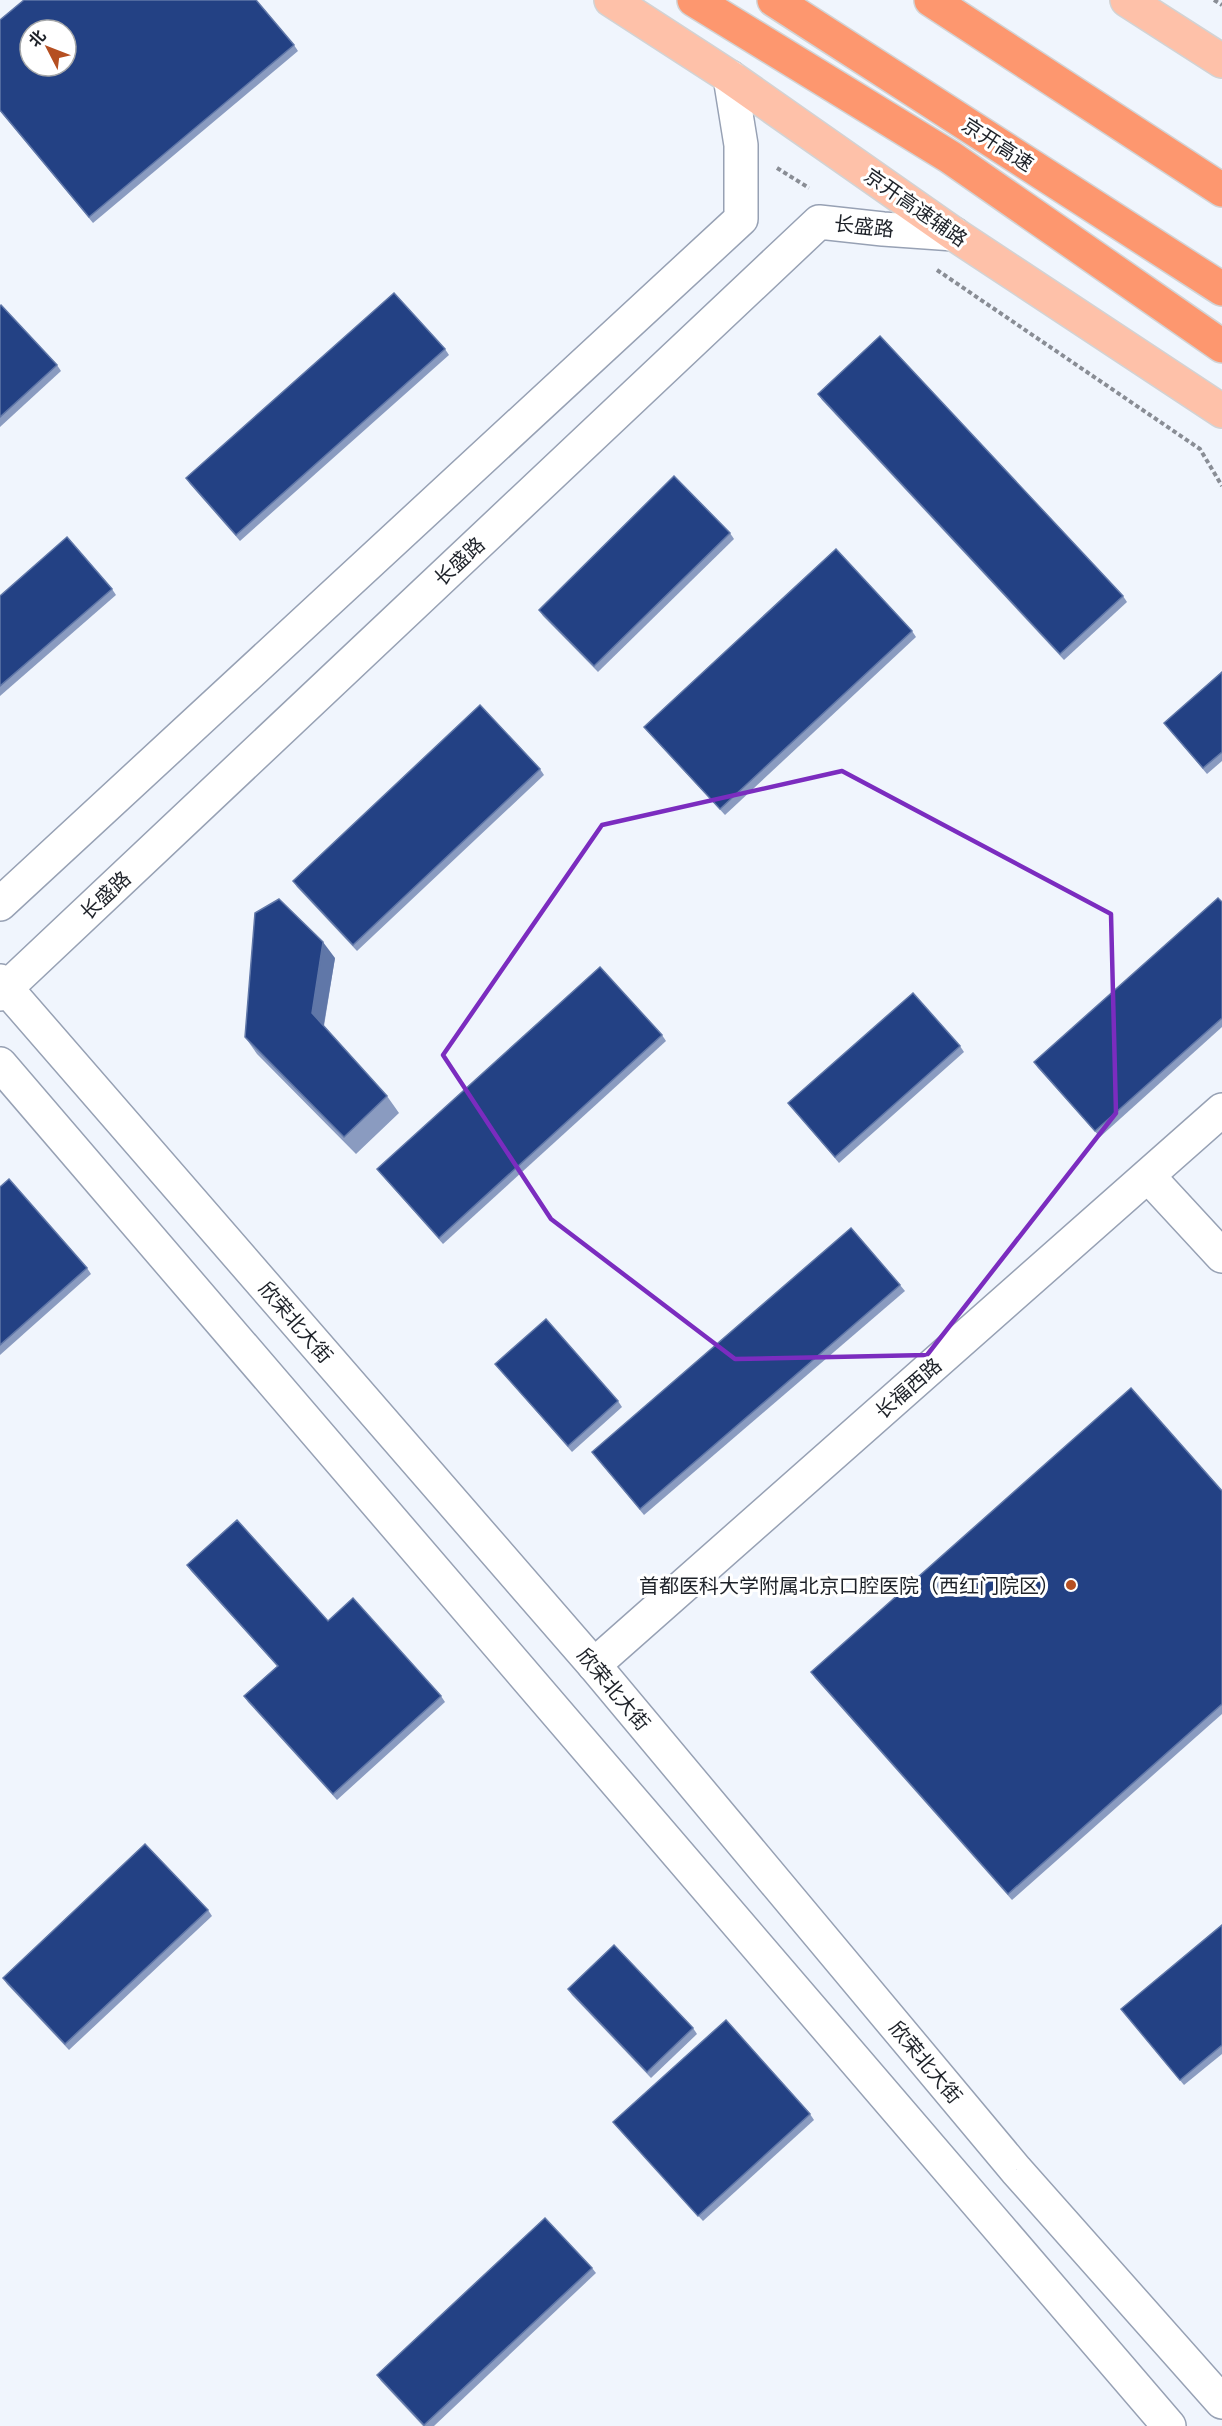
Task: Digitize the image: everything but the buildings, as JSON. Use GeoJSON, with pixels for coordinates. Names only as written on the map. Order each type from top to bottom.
{"type":"FeatureCollection","features":[{"type":"Feature","properties":{"kind":"highway"},"geometry":{"type":"LineString","coordinates":[[694,0],[950,157],[1222,346]]}},
{"type":"Feature","properties":{"kind":"highway","name":"京开高速"},"geometry":{"type":"LineString","coordinates":[[774,0],[1222,289]]}},
{"type":"Feature","properties":{"kind":"highway"},"geometry":{"type":"LineString","coordinates":[[931,0],[1222,190]]}},
{"type":"Feature","properties":{"kind":"main road","name":"京开高速辅路"},"geometry":{"type":"LineString","coordinates":[[611,0],[729,77],[954,234],[1222,411]]}},
{"type":"Feature","properties":{"kind":"main road"},"geometry":{"type":"LineString","coordinates":[[1127,0],[1222,61]]}},
{"type":"Feature","properties":{"kind":"street"},"geometry":{"type":"LineString","coordinates":[[0,904],[741,219],[741,145],[729,77]]}},
{"type":"Feature","properties":{"kind":"street","name":"长盛路"},"geometry":{"type":"LineString","coordinates":[[2,988],[819,222],[954,234]]}},
{"type":"Feature","properties":{"kind":"street","name":"欣荣北大街"},"geometry":{"type":"LineString","coordinates":[[2,988],[594,1665],[1016,2170],[1222,2402]]}},
{"type":"Feature","properties":{"kind":"street"},"geometry":{"type":"LineString","coordinates":[[0,1064],[1169,2426]]}},
{"type":"Feature","properties":{"kind":"street","name":"长福西路"},"geometry":{"type":"LineString","coordinates":[[594,1665],[1222,1110]]}},
{"type":"Feature","properties":{"kind":"street"},"geometry":{"type":"LineString","coordinates":[[1148,1176],[1222,1256]]}},
{"type":"Feature","properties":{"kind":"path"},"geometry":{"type":"LineString","coordinates":[[1214,0],[1222,5]]}},
{"type":"Feature","properties":{"kind":"highlighted area"},"geometry":{"type":"Polygon","coordinates":[[[842,771],[1111,914],[1116,1113],[927,1355],[735,1359],[551,1219],[443,1055],[602,825],[842,771]]]}},
{"type":"Feature","properties":{"kind":"place","name":"首都医科大学附属北京口腔医院（西红门院区）"},"geometry":{"type":"Point","coordinates":[1071,1585]}}]}
